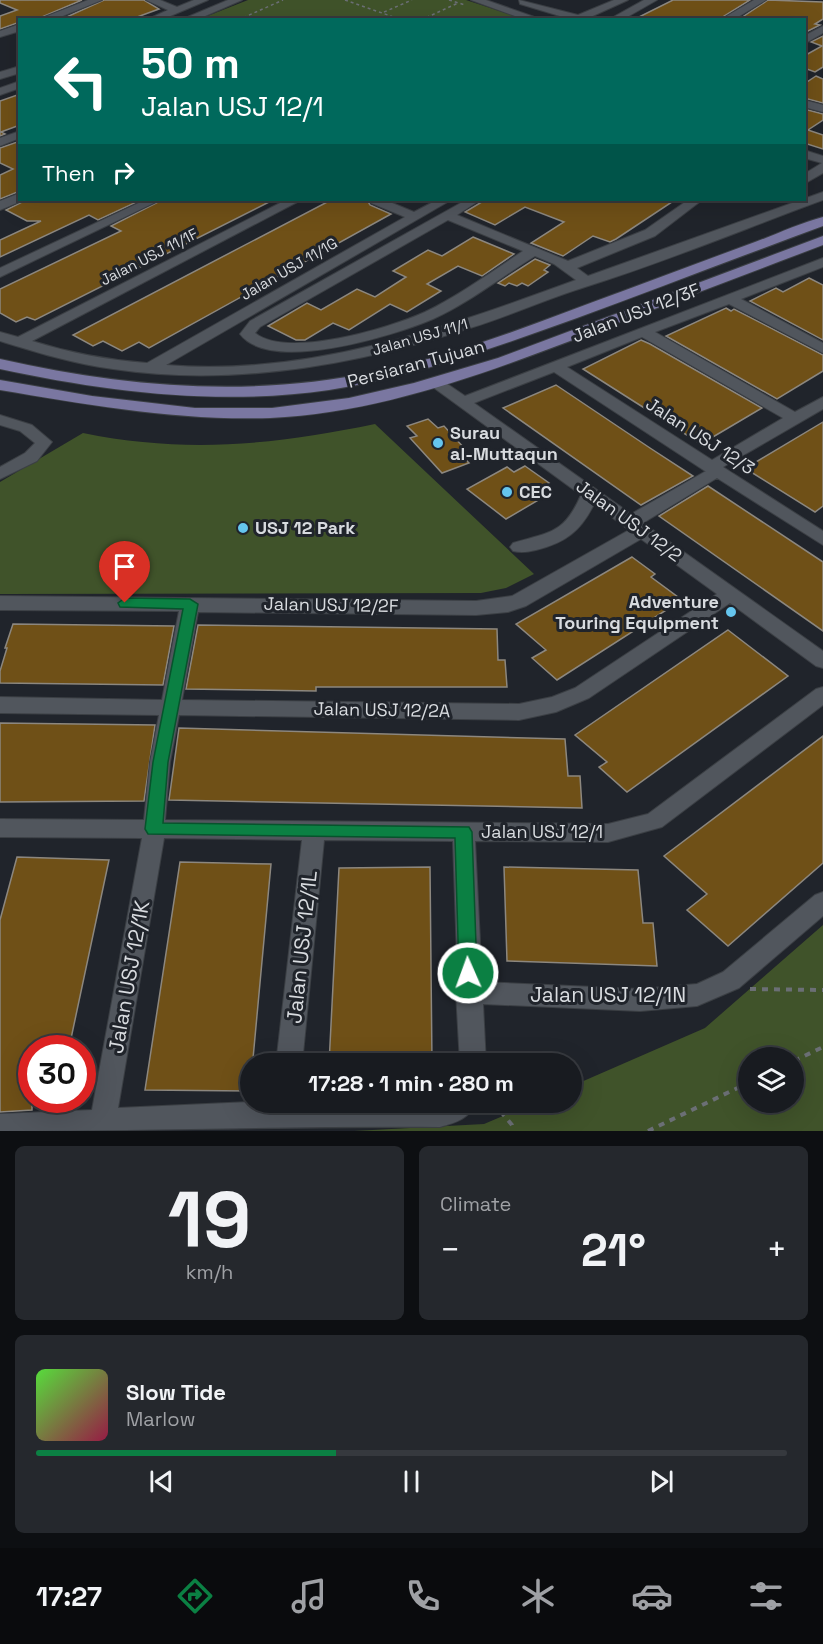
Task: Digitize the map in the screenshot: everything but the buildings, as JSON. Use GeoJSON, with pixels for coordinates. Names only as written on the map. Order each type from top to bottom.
{"type":"FeatureCollection","features":[{"type":"Feature","properties":{"kind":"main road","name":"Persiaran Tujuan"},"geometry":{"type":"LineString","coordinates":[[0,364],[51,374],[206,392],[292,389],[372,378],[519,334],[823,221]]}},
{"type":"Feature","properties":{"kind":"main road","name":"Persiaran Tujuan"},"geometry":{"type":"LineString","coordinates":[[0,385],[36,393],[195,413],[272,413],[349,403],[435,382],[503,361],[823,240]]}},
{"type":"Feature","properties":{"kind":"main road"},"geometry":{"type":"LineString","coordinates":[[36,393],[32,388],[34,383],[51,374]]}},
{"type":"Feature","properties":{"kind":"street"},"geometry":{"type":"LineString","coordinates":[[47,18],[96,0]]}},
{"type":"Feature","properties":{"kind":"street"},"geometry":{"type":"LineString","coordinates":[[151,0],[177,10]]}},
{"type":"Feature","properties":{"kind":"street"},"geometry":{"type":"LineString","coordinates":[[156,18],[203,0]]}},
{"type":"Feature","properties":{"kind":"street"},"geometry":{"type":"LineString","coordinates":[[192,18],[237,0]]}},
{"type":"Feature","properties":{"kind":"street"},"geometry":{"type":"LineString","coordinates":[[476,0],[531,18]]}},
{"type":"Feature","properties":{"kind":"street"},"geometry":{"type":"LineString","coordinates":[[506,9],[524,1],[579,18],[623,0]]}},
{"type":"Feature","properties":{"kind":"street"},"geometry":{"type":"LineString","coordinates":[[617,18],[652,0]]}},
{"type":"Feature","properties":{"kind":"street"},"geometry":{"type":"LineString","coordinates":[[729,18],[761,0]]}},
{"type":"Feature","properties":{"kind":"street"},"geometry":{"type":"LineString","coordinates":[[0,34],[18,28]]}},
{"type":"Feature","properties":{"kind":"street"},"geometry":{"type":"LineString","coordinates":[[806,40],[823,29]]}},
{"type":"Feature","properties":{"kind":"street"},"geometry":{"type":"LineString","coordinates":[[0,76],[18,70]]}},
{"type":"Feature","properties":{"kind":"street"},"geometry":{"type":"LineString","coordinates":[[0,92],[18,85]]}},
{"type":"Feature","properties":{"kind":"street"},"geometry":{"type":"LineString","coordinates":[[806,104],[823,109]]}},
{"type":"Feature","properties":{"kind":"street"},"geometry":{"type":"LineString","coordinates":[[0,142],[18,135]]}},
{"type":"Feature","properties":{"kind":"street"},"geometry":{"type":"LineString","coordinates":[[806,155],[823,160]]}},
{"type":"Feature","properties":{"kind":"street"},"geometry":{"type":"LineString","coordinates":[[806,179],[823,167]]}},
{"type":"Feature","properties":{"kind":"street","name":"Jalan USJ 11/1"},"geometry":{"type":"LineString","coordinates":[[0,336],[76,358],[149,368],[260,367],[332,359],[380,350],[466,324],[823,196]]}},
{"type":"Feature","properties":{"kind":"street"},"geometry":{"type":"LineString","coordinates":[[0,206],[18,199]]}},
{"type":"Feature","properties":{"kind":"street"},"geometry":{"type":"LineString","coordinates":[[0,273],[152,201]]}},
{"type":"Feature","properties":{"kind":"street","name":"Jalan USJ 11/1F"},"geometry":{"type":"LineString","coordinates":[[18,343],[293,201]]}},
{"type":"Feature","properties":{"kind":"street"},"geometry":{"type":"LineString","coordinates":[[377,201],[415,217]]}},
{"type":"Feature","properties":{"kind":"street","name":"Jalan USJ 11/1G"},"geometry":{"type":"LineString","coordinates":[[149,368],[443,201]]}},
{"type":"Feature","properties":{"kind":"street"},"geometry":{"type":"LineString","coordinates":[[472,201],[255,324],[247,334],[250,339],[265,346],[293,347],[362,336],[417,320],[438,310],[533,250]]}},
{"type":"Feature","properties":{"kind":"street"},"geometry":{"type":"LineString","coordinates":[[569,266],[650,233],[695,201]]}},
{"type":"Feature","properties":{"kind":"street"},"geometry":{"type":"LineString","coordinates":[[780,201],[794,208]]}},
{"type":"Feature","properties":{"kind":"street"},"geometry":{"type":"LineString","coordinates":[[447,214],[569,266],[587,282]]}},
{"type":"Feature","properties":{"kind":"street","name":"Jalan USJ 12/3F"},"geometry":{"type":"LineString","coordinates":[[463,402],[823,262]]}},
{"type":"Feature","properties":{"kind":"street"},"geometry":{"type":"LineString","coordinates":[[808,268],[823,276]]}},
{"type":"Feature","properties":{"kind":"street"},"geometry":{"type":"LineString","coordinates":[[729,298],[823,350]]}},
{"type":"Feature","properties":{"kind":"street"},"geometry":{"type":"LineString","coordinates":[[642,331],[794,418]]}},
{"type":"Feature","properties":{"kind":"street","name":"Jalan USJ 12/3"},"geometry":{"type":"LineString","coordinates":[[555,366],[821,536]]}},
{"type":"Feature","properties":{"kind":"street","name":"Jalan USJ 12/2"},"geometry":{"type":"LineString","coordinates":[[435,382],[823,661]]}},
{"type":"Feature","properties":{"kind":"street","name":"Jalan USJ 12/2F"},"geometry":{"type":"LineString","coordinates":[[0,603],[476,608],[508,605],[636,526],[715,469],[823,402]]}},
{"type":"Feature","properties":{"kind":"street"},"geometry":{"type":"LineString","coordinates":[[0,420],[26,428],[40,436],[44,442],[40,449],[31,456],[0,474]]}},
{"type":"Feature","properties":{"kind":"street"},"geometry":{"type":"LineString","coordinates":[[519,546],[541,544],[562,536],[575,526],[590,493]]}},
{"type":"Feature","properties":{"kind":"street","name":"Jalan USJ 12/2A"},"geometry":{"type":"LineString","coordinates":[[0,705],[519,712],[537,710],[582,693],[730,594]]}},
{"type":"Feature","properties":{"kind":"street","name":"Jalan USJ 12/1K"},"geometry":{"type":"LineString","coordinates":[[102,1124],[154,829],[160,762],[190,604]]}},
{"type":"Feature","properties":{"kind":"street","name":"Jalan USJ 12/1"},"geometry":{"type":"LineString","coordinates":[[0,828],[608,832],[654,821],[823,694]]}},
{"type":"Feature","properties":{"kind":"street","name":"Jalan USJ 12/1L"},"geometry":{"type":"LineString","coordinates":[[290,1053],[314,830]]}},
{"type":"Feature","properties":{"kind":"street"},"geometry":{"type":"LineString","coordinates":[[464,832],[468,992],[472,1053]]}},
{"type":"Feature","properties":{"kind":"street","name":"Jalan USJ 12/1N"},"geometry":{"type":"LineString","coordinates":[[468,992],[650,999],[700,995],[718,989],[823,902]]}},
{"type":"Feature","properties":{"kind":"street"},"geometry":{"type":"LineString","coordinates":[[0,1128],[102,1124],[240,1112]]}},
{"type":"Feature","properties":{"kind":"street"},"geometry":{"type":"LineString","coordinates":[[414,1113],[444,1113]]}},
{"type":"Feature","properties":{"kind":"path"},"geometry":{"type":"LineString","coordinates":[[242,18],[283,0]]}},
{"type":"Feature","properties":{"kind":"path"},"geometry":{"type":"LineString","coordinates":[[345,0],[396,18]]}},
{"type":"Feature","properties":{"kind":"path"},"geometry":{"type":"LineString","coordinates":[[382,13],[412,0]]}},
{"type":"Feature","properties":{"kind":"path"},"geometry":{"type":"LineString","coordinates":[[425,18],[459,3]]}},
{"type":"Feature","properties":{"kind":"path"},"geometry":{"type":"LineString","coordinates":[[718,989],[823,990]]}},
{"type":"Feature","properties":{"kind":"path"},"geometry":{"type":"LineString","coordinates":[[804,1056],[823,1047]]}},
{"type":"Feature","properties":{"kind":"path"},"geometry":{"type":"LineString","coordinates":[[648,1131],[738,1088]]}},
{"type":"Feature","properties":{"kind":"path"},"geometry":{"type":"LineString","coordinates":[[502,1113],[512,1125],[513,1131]]}},
{"type":"Feature","properties":{"kind":"green space"},"geometry":{"type":"Polygon","coordinates":[[[248,0],[466,0],[521,18],[203,18],[248,0]]]}},
{"type":"Feature","properties":{"kind":"green space","name":"USJ 12 Park"},"geometry":{"type":"Polygon","coordinates":[[[375,424],[534,574],[506,588],[481,593],[0,594],[0,482],[83,433],[121,440],[158,443],[229,444],[265,442],[375,424]]]}},
{"type":"Feature","properties":{"kind":"green space"},"geometry":{"type":"Polygon","coordinates":[[[823,925],[823,1131],[354,1131],[484,1124],[510,1113],[582,1113],[582,1082],[705,1028],[823,925]]]}},
{"type":"Feature","properties":{"kind":"place","name":"Surau al-Muttaqun"},"geometry":{"type":"Point","coordinates":[438,443]}},
{"type":"Feature","properties":{"kind":"place","name":"CEC"},"geometry":{"type":"Point","coordinates":[507,492]}},
{"type":"Feature","properties":{"kind":"place","name":"USJ 12 Park"},"geometry":{"type":"Point","coordinates":[243,528]}},
{"type":"Feature","properties":{"kind":"place","name":"Adventure Touring Equipment"},"geometry":{"type":"Point","coordinates":[731,612]}},
{"type":"Feature","properties":{"kind":"route"},"geometry":{"type":"LineString","coordinates":[[125,603],[190,604],[160,762],[154,829],[464,832],[468,973]]}}]}
